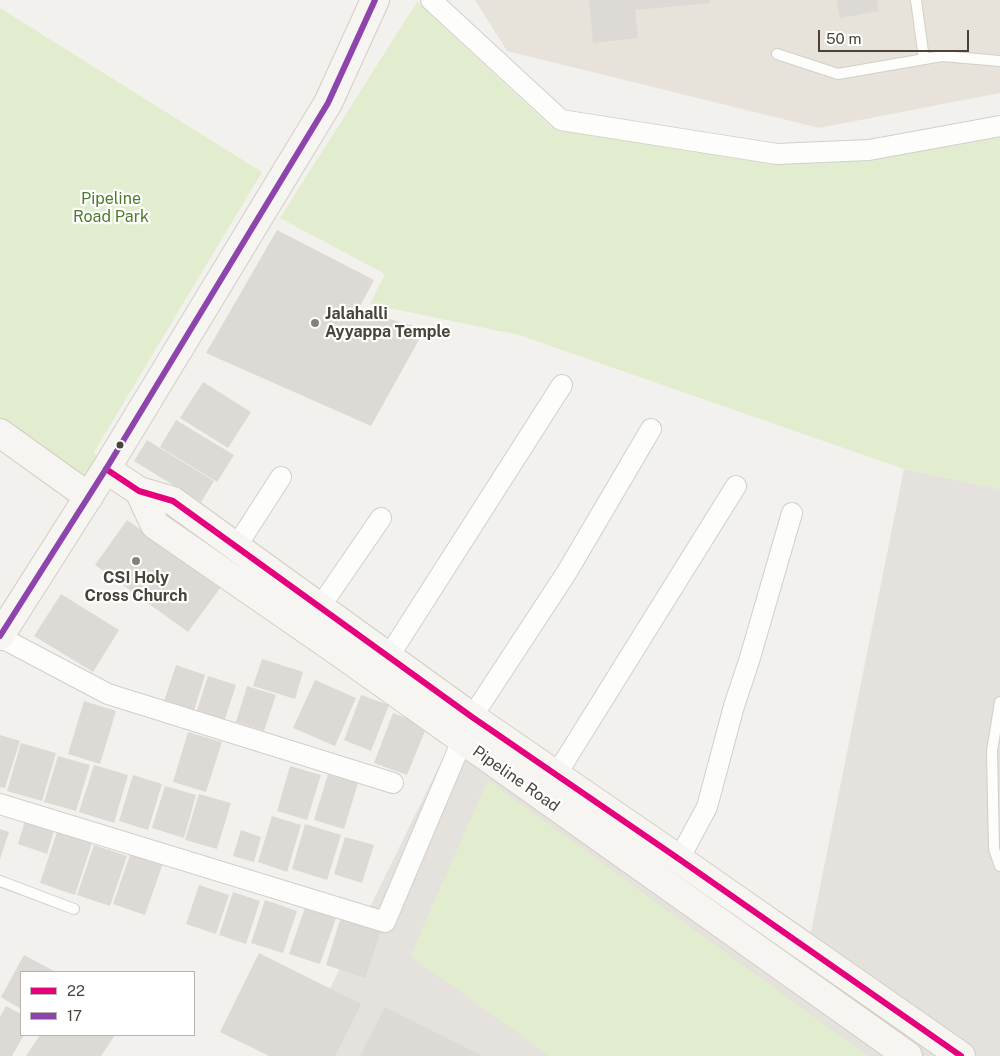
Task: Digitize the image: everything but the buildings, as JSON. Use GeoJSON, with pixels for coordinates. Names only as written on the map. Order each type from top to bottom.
{"type":"FeatureCollection","features":[{"type":"Feature","properties":{"kind":"main road"},"geometry":{"type":"LineString","coordinates":[[0,636],[106,468],[328,103],[375,0]]}},
{"type":"Feature","properties":{"kind":"main road"},"geometry":{"type":"LineString","coordinates":[[0,433],[88,497]]}},
{"type":"Feature","properties":{"kind":"main road","name":"Pipeline Road"},"geometry":{"type":"LineString","coordinates":[[106,468],[139,491],[173,501],[389,656],[467,729],[908,1056]]}},
{"type":"Feature","properties":{"kind":"main road","name":"Pipeline Road"},"geometry":{"type":"LineString","coordinates":[[139,491],[155,525],[333,648],[467,729],[556,775],[680,859],[961,1056]]}},
{"type":"Feature","properties":{"kind":"street"},"geometry":{"type":"LineString","coordinates":[[431,0],[561,120],[777,154],[869,150],[1000,126]]}},
{"type":"Feature","properties":{"kind":"street"},"geometry":{"type":"LineString","coordinates":[[389,656],[562,385]]}},
{"type":"Feature","properties":{"kind":"street"},"geometry":{"type":"LineString","coordinates":[[0,804],[385,922],[467,729],[567,572],[651,429]]}},
{"type":"Feature","properties":{"kind":"street"},"geometry":{"type":"LineString","coordinates":[[236,547],[281,477]]}},
{"type":"Feature","properties":{"kind":"street"},"geometry":{"type":"LineString","coordinates":[[556,775],[736,486]]}},
{"type":"Feature","properties":{"kind":"street"},"geometry":{"type":"LineString","coordinates":[[680,859],[707,807],[734,706],[792,513]]}},
{"type":"Feature","properties":{"kind":"street"},"geometry":{"type":"LineString","coordinates":[[320,607],[381,518]]}},
{"type":"Feature","properties":{"kind":"street"},"geometry":{"type":"LineString","coordinates":[[0,636],[108,694],[392,783]]}},
{"type":"Feature","properties":{"kind":"lane"},"geometry":{"type":"LineString","coordinates":[[916,0],[924,59]]}},
{"type":"Feature","properties":{"kind":"lane"},"geometry":{"type":"LineString","coordinates":[[777,54],[838,74],[942,56],[1000,61]]}},
{"type":"Feature","properties":{"kind":"lane"},"geometry":{"type":"LineString","coordinates":[[1000,702],[992,750],[994,850],[1000,866]]}},
{"type":"Feature","properties":{"kind":"lane"},"geometry":{"type":"LineString","coordinates":[[0,881],[74,909]]}},
{"type":"Feature","properties":{"kind":"shaded area"},"geometry":{"type":"Polygon","coordinates":[[[475,0],[1000,0],[1000,93],[819,128],[507,51],[475,0]]]}},
{"type":"Feature","properties":{"kind":"shaded area"},"geometry":{"type":"Polygon","coordinates":[[[904,469],[1000,489],[1000,1056],[297,1056],[470,703],[811,932],[904,469]]]}},
{"type":"Feature","properties":{"kind":"green space"},"geometry":{"type":"Polygon","coordinates":[[[417,2],[551,127],[779,161],[1000,134],[1000,489],[904,469],[519,335],[370,304],[385,274],[280,218],[417,2]]]}},
{"type":"Feature","properties":{"kind":"green space","name":"Pipeline Road Park"},"geometry":{"type":"Polygon","coordinates":[[[0,8],[262,172],[94,452],[101,462],[85,490],[0,428],[0,8]]]}},
{"type":"Feature","properties":{"kind":"green space"},"geometry":{"type":"Polygon","coordinates":[[[488,780],[868,1056],[550,1056],[410,956],[488,780]]]}},
{"type":"Feature","properties":{"kind":"transit line","name":"17"},"geometry":{"type":"LineString","coordinates":[[0,636],[106,469],[328,103],[375,0]]}},
{"type":"Feature","properties":{"kind":"transit line","name":"22"},"geometry":{"type":"LineString","coordinates":[[106,469],[139,491],[173,501],[472,717],[961,1056]]}},
{"type":"Feature","properties":{"kind":"place","name":"Jalahalli Ayyappa Temple"},"geometry":{"type":"Point","coordinates":[315,323]}},
{"type":"Feature","properties":{"kind":"place","name":"CSI Holy Cross Church"},"geometry":{"type":"Point","coordinates":[136,561]}}]}
